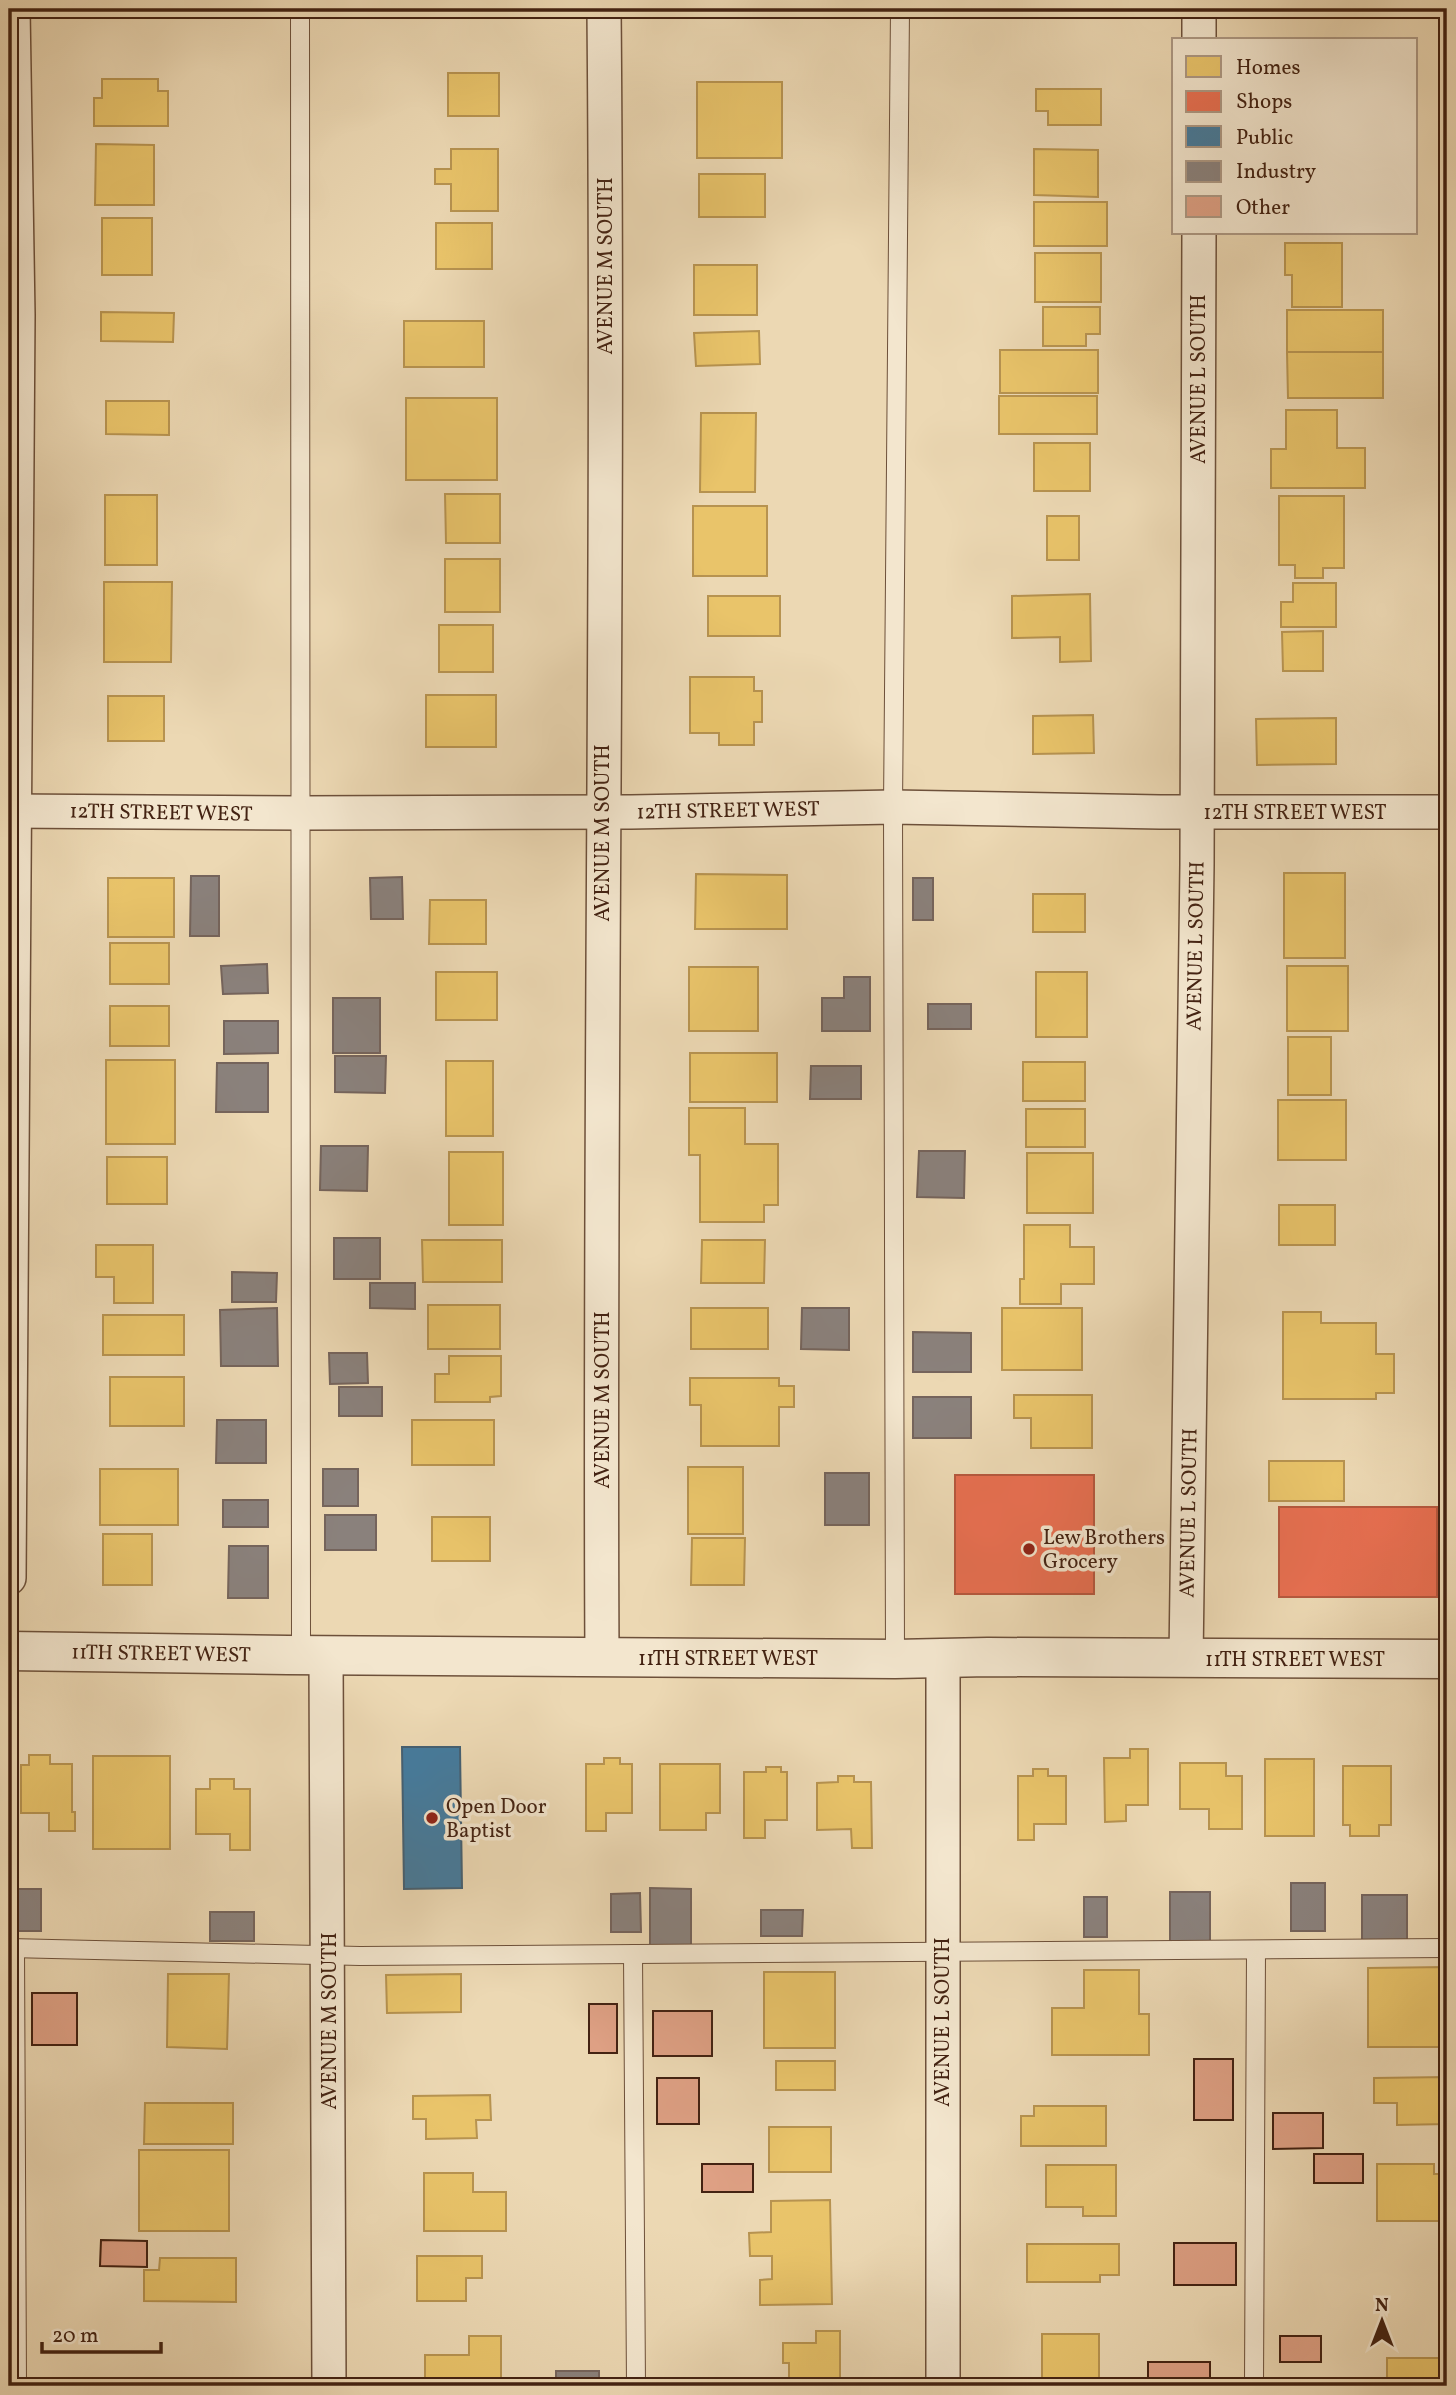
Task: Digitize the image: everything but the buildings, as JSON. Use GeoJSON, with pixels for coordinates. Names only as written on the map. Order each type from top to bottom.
{"type":"FeatureCollection","features":[{"type":"Feature","properties":{"kind":"street"},"geometry":{"type":"LineString","coordinates":[[9,1578],[11,811],[18,315],[13,9]]}},
{"type":"Feature","properties":{"kind":"street","name":"AVENUE M SOUTH"},"geometry":{"type":"LineString","coordinates":[[603,1657],[606,319],[604,9]]}},
{"type":"Feature","properties":{"kind":"street"},"geometry":{"type":"LineString","coordinates":[[1199,9],[1199,38]]}},
{"type":"Feature","properties":{"kind":"street","name":"AVENUE L SOUTH"},"geometry":{"type":"LineString","coordinates":[[1186,1659],[1197,812],[1199,234]]}},
{"type":"Feature","properties":{"kind":"street","name":"12TH STREET WEST"},"geometry":{"type":"LineString","coordinates":[[11,811],[603,812],[893,807],[1197,812],[1447,812]]}},
{"type":"Feature","properties":{"kind":"street","name":"11TH STREET WEST"},"geometry":{"type":"LineString","coordinates":[[9,1651],[895,1659],[1447,1659]]}},
{"type":"Feature","properties":{"kind":"street","name":"AVENUE M SOUTH"},"geometry":{"type":"LineString","coordinates":[[314,1655],[329,1955],[328,2386]]}},
{"type":"Feature","properties":{"kind":"street","name":"AVENUE L SOUTH"},"geometry":{"type":"LineString","coordinates":[[943,1658],[943,2386]]}},
{"type":"Feature","properties":{"kind":"lane"},"geometry":{"type":"LineString","coordinates":[[300,9],[302,813],[314,1655]]}},
{"type":"Feature","properties":{"kind":"lane"},"geometry":{"type":"LineString","coordinates":[[895,1659],[893,807],[900,9]]}},
{"type":"Feature","properties":{"kind":"lane"},"geometry":{"type":"LineString","coordinates":[[17,2386],[12,1948],[329,1955],[1447,1948]]}},
{"type":"Feature","properties":{"kind":"lane"},"geometry":{"type":"LineString","coordinates":[[1254,2386],[1256,1951]]}},
{"type":"Feature","properties":{"kind":"lane"},"geometry":{"type":"LineString","coordinates":[[633,1954],[636,2386]]}},
{"type":"Feature","properties":{"kind":"place","name":"Lew Brothers Grocery"},"geometry":{"type":"Point","coordinates":[1029,1549]}},
{"type":"Feature","properties":{"kind":"place","name":"Open Door Baptist"},"geometry":{"type":"Point","coordinates":[432,1818]}}]}
